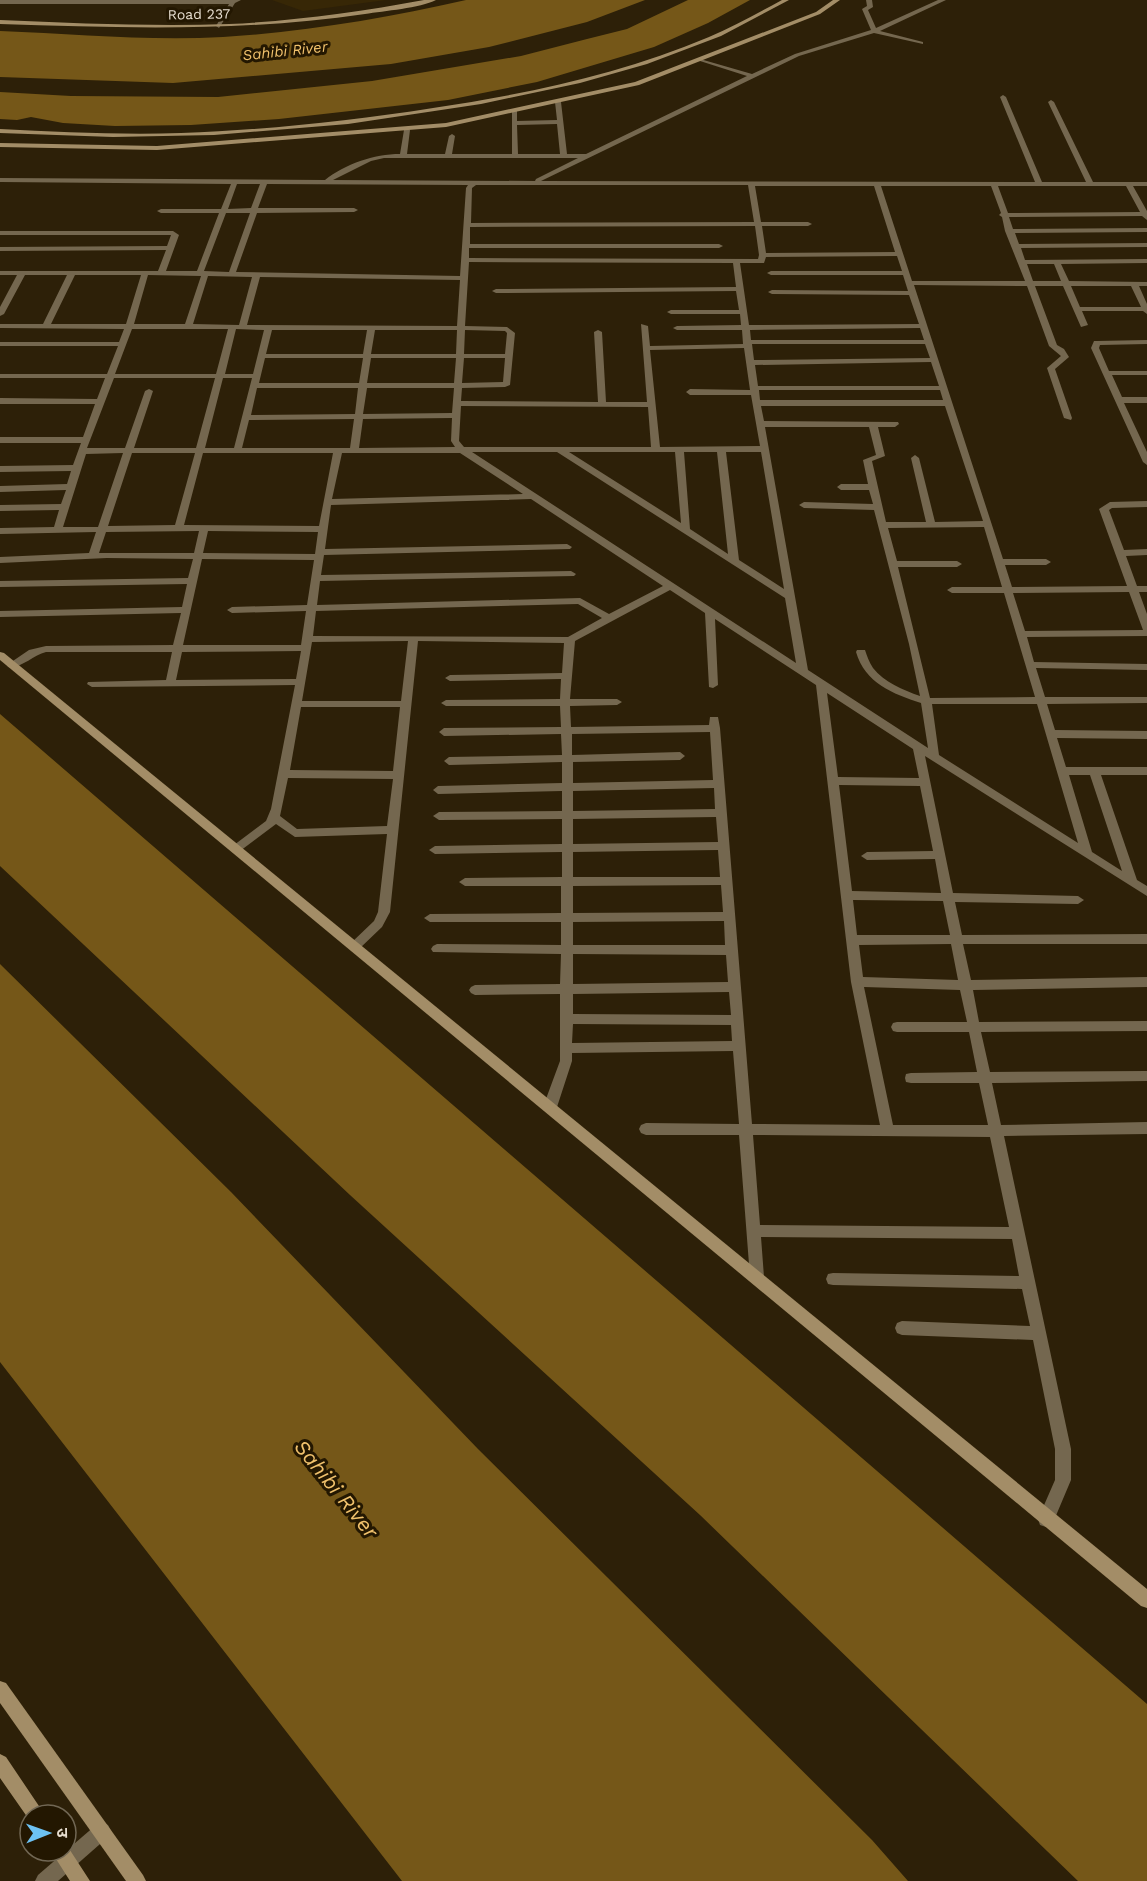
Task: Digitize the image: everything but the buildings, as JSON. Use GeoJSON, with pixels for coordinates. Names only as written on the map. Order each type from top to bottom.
{"type":"FeatureCollection","features":[{"type":"Feature","properties":{"kind":"street","name":"Road 237"},"geometry":{"type":"LineString","coordinates":[[0,22],[134,26],[279,23],[345,15],[433,0]]}},
{"type":"Feature","properties":{"kind":"street"},"geometry":{"type":"LineString","coordinates":[[0,132],[140,135],[209,133],[380,118],[474,104],[573,85],[675,52],[731,29],[786,0]]}},
{"type":"Feature","properties":{"kind":"street"},"geometry":{"type":"LineString","coordinates":[[0,145],[157,148],[407,130],[514,111],[637,84],[818,13],[837,0]]}},
{"type":"Feature","properties":{"kind":"street"},"geometry":{"type":"LineString","coordinates":[[869,0],[870,7],[865,9],[874,31]]}},
{"type":"Feature","properties":{"kind":"street"},"geometry":{"type":"LineString","coordinates":[[535,182],[797,55],[874,31],[943,0]]}},
{"type":"Feature","properties":{"kind":"street"},"geometry":{"type":"LineString","coordinates":[[219,26],[235,1]]}},
{"type":"Feature","properties":{"kind":"street"},"geometry":{"type":"LineString","coordinates":[[0,2],[235,1]]}},
{"type":"Feature","properties":{"kind":"street"},"geometry":{"type":"LineString","coordinates":[[874,31],[921,43]]}},
{"type":"Feature","properties":{"kind":"street"},"geometry":{"type":"LineString","coordinates":[[702,60],[752,76]]}},
{"type":"Feature","properties":{"kind":"street"},"geometry":{"type":"LineString","coordinates":[[1002,97],[1039,183]]}},
{"type":"Feature","properties":{"kind":"street"},"geometry":{"type":"LineString","coordinates":[[558,102],[564,156]]}},
{"type":"Feature","properties":{"kind":"street"},"geometry":{"type":"LineString","coordinates":[[1051,102],[1092,184]]}},
{"type":"Feature","properties":{"kind":"street"},"geometry":{"type":"LineString","coordinates":[[514,111],[515,156]]}},
{"type":"Feature","properties":{"kind":"street"},"geometry":{"type":"LineString","coordinates":[[514,123],[560,122]]}},
{"type":"Feature","properties":{"kind":"street"},"geometry":{"type":"LineString","coordinates":[[403,156],[407,130]]}},
{"type":"Feature","properties":{"kind":"street"},"geometry":{"type":"LineString","coordinates":[[448,155],[452,135]]}},
{"type":"Feature","properties":{"kind":"street"},"geometry":{"type":"LineString","coordinates":[[325,181],[374,158],[448,155],[588,156]]}},
{"type":"Feature","properties":{"kind":"street"},"geometry":{"type":"LineString","coordinates":[[0,180],[1147,184]]}},
{"type":"Feature","properties":{"kind":"street"},"geometry":{"type":"LineString","coordinates":[[188,327],[202,273],[235,181]]}},
{"type":"Feature","properties":{"kind":"street"},"geometry":{"type":"LineString","coordinates":[[232,274],[264,181]]}},
{"type":"Feature","properties":{"kind":"street"},"geometry":{"type":"LineString","coordinates":[[474,183],[469,188],[463,327],[456,416],[455,441],[462,450],[1147,892]]}},
{"type":"Feature","properties":{"kind":"street"},"geometry":{"type":"LineString","coordinates":[[465,260],[761,261],[763,255],[751,183]]}},
{"type":"Feature","properties":{"kind":"street"},"geometry":{"type":"LineString","coordinates":[[993,183],[1053,346],[1065,357],[1051,368],[1068,418]]}},
{"type":"Feature","properties":{"kind":"street"},"geometry":{"type":"LineString","coordinates":[[877,184],[988,524],[1088,854]]}},
{"type":"Feature","properties":{"kind":"street"},"geometry":{"type":"LineString","coordinates":[[1003,215],[1146,216],[1129,184]]}},
{"type":"Feature","properties":{"kind":"street"},"geometry":{"type":"LineString","coordinates":[[161,211],[354,210]]}},
{"type":"Feature","properties":{"kind":"street"},"geometry":{"type":"LineString","coordinates":[[467,225],[808,224]]}},
{"type":"Feature","properties":{"kind":"street"},"geometry":{"type":"LineString","coordinates":[[1010,231],[1147,230]]}},
{"type":"Feature","properties":{"kind":"street"},"geometry":{"type":"LineString","coordinates":[[0,234],[176,234],[161,273]]}},
{"type":"Feature","properties":{"kind":"street"},"geometry":{"type":"LineString","coordinates":[[1015,246],[1147,245]]}},
{"type":"Feature","properties":{"kind":"street"},"geometry":{"type":"LineString","coordinates":[[466,246],[719,246]]}},
{"type":"Feature","properties":{"kind":"street"},"geometry":{"type":"LineString","coordinates":[[0,249],[170,248]]}},
{"type":"Feature","properties":{"kind":"street"},"geometry":{"type":"LineString","coordinates":[[763,255],[900,254]]}},
{"type":"Feature","properties":{"kind":"street"},"geometry":{"type":"LineString","coordinates":[[736,261],[750,363],[803,672]]}},
{"type":"Feature","properties":{"kind":"street"},"geometry":{"type":"LineString","coordinates":[[1056,261],[1084,325]]}},
{"type":"Feature","properties":{"kind":"street"},"geometry":{"type":"LineString","coordinates":[[1022,262],[1147,261]]}},
{"type":"Feature","properties":{"kind":"street"},"geometry":{"type":"LineString","coordinates":[[0,273],[202,273],[464,278]]}},
{"type":"Feature","properties":{"kind":"street"},"geometry":{"type":"LineString","coordinates":[[0,314],[22,273]]}},
{"type":"Feature","properties":{"kind":"street"},"geometry":{"type":"LineString","coordinates":[[46,326],[72,273]]}},
{"type":"Feature","properties":{"kind":"street"},"geometry":{"type":"LineString","coordinates":[[58,530],[82,451],[129,327],[146,273]]}},
{"type":"Feature","properties":{"kind":"street"},"geometry":{"type":"LineString","coordinates":[[771,273],[906,273]]}},
{"type":"Feature","properties":{"kind":"street"},"geometry":{"type":"LineString","coordinates":[[179,528],[219,376],[257,274]]}},
{"type":"Feature","properties":{"kind":"street"},"geometry":{"type":"LineString","coordinates":[[909,283],[1147,284]]}},
{"type":"Feature","properties":{"kind":"street"},"geometry":{"type":"LineString","coordinates":[[1077,309],[1146,311],[1134,284]]}},
{"type":"Feature","properties":{"kind":"street"},"geometry":{"type":"LineString","coordinates":[[496,291],[740,289]]}},
{"type":"Feature","properties":{"kind":"street"},"geometry":{"type":"LineString","coordinates":[[772,292],[913,293]]}},
{"type":"Feature","properties":{"kind":"street"},"geometry":{"type":"LineString","coordinates":[[671,312],[744,312]]}},
{"type":"Feature","properties":{"kind":"street"},"geometry":{"type":"LineString","coordinates":[[0,326],[463,327],[509,330],[511,333],[507,384],[254,386]]}},
{"type":"Feature","properties":{"kind":"street"},"geometry":{"type":"LineString","coordinates":[[644,326],[656,450]]}},
{"type":"Feature","properties":{"kind":"street"},"geometry":{"type":"LineString","coordinates":[[678,328],[923,326]]}},
{"type":"Feature","properties":{"kind":"street"},"geometry":{"type":"LineString","coordinates":[[237,452],[269,327]]}},
{"type":"Feature","properties":{"kind":"street"},"geometry":{"type":"LineString","coordinates":[[354,451],[371,327]]}},
{"type":"Feature","properties":{"kind":"street"},"geometry":{"type":"LineString","coordinates":[[598,332],[603,404]]}},
{"type":"Feature","properties":{"kind":"street"},"geometry":{"type":"LineString","coordinates":[[647,348],[748,344],[928,342]]}},
{"type":"Feature","properties":{"kind":"street"},"geometry":{"type":"LineString","coordinates":[[1147,342],[1097,343],[1095,348],[1147,462]]}},
{"type":"Feature","properties":{"kind":"street"},"geometry":{"type":"LineString","coordinates":[[0,344],[122,344]]}},
{"type":"Feature","properties":{"kind":"street"},"geometry":{"type":"LineString","coordinates":[[262,356],[509,356]]}},
{"type":"Feature","properties":{"kind":"street"},"geometry":{"type":"LineString","coordinates":[[750,363],[934,360]]}},
{"type":"Feature","properties":{"kind":"street"},"geometry":{"type":"LineString","coordinates":[[1106,373],[1147,373]]}},
{"type":"Feature","properties":{"kind":"street"},"geometry":{"type":"LineString","coordinates":[[0,376],[256,376]]}},
{"type":"Feature","properties":{"kind":"street"},"geometry":{"type":"LineString","coordinates":[[690,392],[944,388]]}},
{"type":"Feature","properties":{"kind":"street"},"geometry":{"type":"LineString","coordinates":[[93,556],[149,391]]}},
{"type":"Feature","properties":{"kind":"street"},"geometry":{"type":"LineString","coordinates":[[1119,400],[1147,400]]}},
{"type":"Feature","properties":{"kind":"street"},"geometry":{"type":"LineString","coordinates":[[0,401],[101,402]]}},
{"type":"Feature","properties":{"kind":"street"},"geometry":{"type":"LineString","coordinates":[[457,403],[652,405]]}},
{"type":"Feature","properties":{"kind":"street"},"geometry":{"type":"LineString","coordinates":[[757,403],[948,403]]}},
{"type":"Feature","properties":{"kind":"street"},"geometry":{"type":"LineString","coordinates":[[246,418],[456,416]]}},
{"type":"Feature","properties":{"kind":"street"},"geometry":{"type":"LineString","coordinates":[[760,424],[895,424]]}},
{"type":"Feature","properties":{"kind":"street"},"geometry":{"type":"LineString","coordinates":[[873,424],[880,456],[867,459],[930,720],[934,756]]}},
{"type":"Feature","properties":{"kind":"street"},"geometry":{"type":"LineString","coordinates":[[1132,430],[1147,430]]}},
{"type":"Feature","properties":{"kind":"street"},"geometry":{"type":"LineString","coordinates":[[0,440],[86,440]]}},
{"type":"Feature","properties":{"kind":"street"},"geometry":{"type":"LineString","coordinates":[[82,451],[765,449]]}},
{"type":"Feature","properties":{"kind":"street"},"geometry":{"type":"LineString","coordinates":[[560,450],[790,597]]}},
{"type":"Feature","properties":{"kind":"street"},"geometry":{"type":"LineString","coordinates":[[679,450],[686,531]]}},
{"type":"Feature","properties":{"kind":"street"},"geometry":{"type":"LineString","coordinates":[[721,450],[734,561]]}},
{"type":"Feature","properties":{"kind":"street"},"geometry":{"type":"LineString","coordinates":[[236,848],[271,823],[274,818],[300,682],[327,502],[338,451]]}},
{"type":"Feature","properties":{"kind":"street"},"geometry":{"type":"LineString","coordinates":[[915,458],[932,525]]}},
{"type":"Feature","properties":{"kind":"street"},"geometry":{"type":"LineString","coordinates":[[0,470],[77,468]]}},
{"type":"Feature","properties":{"kind":"street"},"geometry":{"type":"LineString","coordinates":[[0,489],[72,487]]}},
{"type":"Feature","properties":{"kind":"street"},"geometry":{"type":"LineString","coordinates":[[841,487],[873,487]]}},
{"type":"Feature","properties":{"kind":"street"},"geometry":{"type":"LineString","coordinates":[[327,502],[532,496]]}},
{"type":"Feature","properties":{"kind":"street"},"geometry":{"type":"LineString","coordinates":[[1147,504],[1110,505],[1104,509],[1147,628]]}},
{"type":"Feature","properties":{"kind":"street"},"geometry":{"type":"LineString","coordinates":[[804,505],[877,507]]}},
{"type":"Feature","properties":{"kind":"street"},"geometry":{"type":"LineString","coordinates":[[0,508],[66,507]]}},
{"type":"Feature","properties":{"kind":"street"},"geometry":{"type":"LineString","coordinates":[[883,525],[988,524]]}},
{"type":"Feature","properties":{"kind":"street"},"geometry":{"type":"LineString","coordinates":[[0,531],[179,528],[323,529]]}},
{"type":"Feature","properties":{"kind":"street"},"geometry":{"type":"LineString","coordinates":[[170,683],[204,529]]}},
{"type":"Feature","properties":{"kind":"street"},"geometry":{"type":"LineString","coordinates":[[0,560],[93,556],[197,558],[567,547]]}},
{"type":"Feature","properties":{"kind":"street"},"geometry":{"type":"LineString","coordinates":[[1119,553],[1147,552]]}},
{"type":"Feature","properties":{"kind":"street"},"geometry":{"type":"LineString","coordinates":[[999,562],[1046,562]]}},
{"type":"Feature","properties":{"kind":"street"},"geometry":{"type":"LineString","coordinates":[[892,564],[957,564]]}},
{"type":"Feature","properties":{"kind":"street"},"geometry":{"type":"LineString","coordinates":[[316,578],[571,574]]}},
{"type":"Feature","properties":{"kind":"street"},"geometry":{"type":"LineString","coordinates":[[0,584],[192,581]]}},
{"type":"Feature","properties":{"kind":"street"},"geometry":{"type":"LineString","coordinates":[[12,665],[33,652],[46,649],[177,648],[413,638],[570,640],[670,586]]}},
{"type":"Feature","properties":{"kind":"street"},"geometry":{"type":"LineString","coordinates":[[952,590],[1147,589]]}},
{"type":"Feature","properties":{"kind":"street"},"geometry":{"type":"LineString","coordinates":[[232,610],[311,610],[580,601],[609,618]]}},
{"type":"Feature","properties":{"kind":"street"},"geometry":{"type":"LineString","coordinates":[[0,614],[186,610]]}},
{"type":"Feature","properties":{"kind":"street"},"geometry":{"type":"LineString","coordinates":[[710,612],[713,685]]}},
{"type":"Feature","properties":{"kind":"street"},"geometry":{"type":"LineString","coordinates":[[1021,634],[1147,633]]}},
{"type":"Feature","properties":{"kind":"street"},"geometry":{"type":"LineString","coordinates":[[355,946],[378,924],[384,912],[413,638]]}},
{"type":"Feature","properties":{"kind":"street"},"geometry":{"type":"LineString","coordinates":[[550,1107],[563,1074],[566,1047],[568,787],[565,702],[570,640]]}},
{"type":"Feature","properties":{"kind":"street"},"geometry":{"type":"LineString","coordinates":[[861,652],[863,664],[868,672],[907,696],[925,701],[1147,700]]}},
{"type":"Feature","properties":{"kind":"street"},"geometry":{"type":"LineString","coordinates":[[0,655],[757,1277],[1046,1520],[1147,1600]]}},
{"type":"Feature","properties":{"kind":"street"},"geometry":{"type":"LineString","coordinates":[[1031,665],[1147,667]]}},
{"type":"Feature","properties":{"kind":"street"},"geometry":{"type":"LineString","coordinates":[[450,678],[566,676]]}},
{"type":"Feature","properties":{"kind":"street"},"geometry":{"type":"LineString","coordinates":[[92,684],[300,682]]}},
{"type":"Feature","properties":{"kind":"street"},"geometry":{"type":"LineString","coordinates":[[821,683],[857,982],[887,1129]]}},
{"type":"Feature","properties":{"kind":"street"},"geometry":{"type":"LineString","coordinates":[[446,703],[618,702]]}},
{"type":"Feature","properties":{"kind":"street"},"geometry":{"type":"LineString","coordinates":[[296,704],[407,704]]}},
{"type":"Feature","properties":{"kind":"street"},"geometry":{"type":"LineString","coordinates":[[444,732],[714,724],[757,1277]]}},
{"type":"Feature","properties":{"kind":"street"},"geometry":{"type":"LineString","coordinates":[[1051,734],[1147,735]]}},
{"type":"Feature","properties":{"kind":"street"},"geometry":{"type":"LineString","coordinates":[[918,746],[1064,1465],[1063,1480],[1046,1520]]}},
{"type":"Feature","properties":{"kind":"street"},"geometry":{"type":"LineString","coordinates":[[449,761],[680,756]]}},
{"type":"Feature","properties":{"kind":"street"},"geometry":{"type":"LineString","coordinates":[[1062,771],[1147,771]]}},
{"type":"Feature","properties":{"kind":"street"},"geometry":{"type":"LineString","coordinates":[[1094,771],[1132,882]]}},
{"type":"Feature","properties":{"kind":"street"},"geometry":{"type":"LineString","coordinates":[[283,774],[399,775]]}},
{"type":"Feature","properties":{"kind":"street"},"geometry":{"type":"LineString","coordinates":[[833,781],[926,782]]}},
{"type":"Feature","properties":{"kind":"street"},"geometry":{"type":"LineString","coordinates":[[438,790],[717,784]]}},
{"type":"Feature","properties":{"kind":"street"},"geometry":{"type":"LineString","coordinates":[[439,816],[720,813]]}},
{"type":"Feature","properties":{"kind":"street"},"geometry":{"type":"LineString","coordinates":[[274,818],[295,833],[393,830]]}},
{"type":"Feature","properties":{"kind":"street"},"geometry":{"type":"LineString","coordinates":[[435,850],[567,850],[724,846]]}},
{"type":"Feature","properties":{"kind":"street"},"geometry":{"type":"LineString","coordinates":[[867,856],[940,855]]}},
{"type":"Feature","properties":{"kind":"street"},"geometry":{"type":"LineString","coordinates":[[465,882],[727,881]]}},
{"type":"Feature","properties":{"kind":"street"},"geometry":{"type":"LineString","coordinates":[[846,895],[1078,900]]}},
{"type":"Feature","properties":{"kind":"street"},"geometry":{"type":"LineString","coordinates":[[430,918],[730,916]]}},
{"type":"Feature","properties":{"kind":"street"},"geometry":{"type":"LineString","coordinates":[[852,940],[1147,939]]}},
{"type":"Feature","properties":{"kind":"street"},"geometry":{"type":"LineString","coordinates":[[437,949],[733,950]]}},
{"type":"Feature","properties":{"kind":"street"},"geometry":{"type":"LineString","coordinates":[[857,982],[965,985],[1147,982]]}},
{"type":"Feature","properties":{"kind":"street"},"geometry":{"type":"LineString","coordinates":[[476,990],[735,987]]}},
{"type":"Feature","properties":{"kind":"street"},"geometry":{"type":"LineString","coordinates":[[566,1019],[737,1020]]}},
{"type":"Feature","properties":{"kind":"street"},"geometry":{"type":"LineString","coordinates":[[897,1027],[1147,1026]]}},
{"type":"Feature","properties":{"kind":"street"},"geometry":{"type":"LineString","coordinates":[[566,1047],[739,1046]]}},
{"type":"Feature","properties":{"kind":"street"},"geometry":{"type":"LineString","coordinates":[[911,1078],[1147,1076]]}},
{"type":"Feature","properties":{"kind":"street"},"geometry":{"type":"LineString","coordinates":[[646,1129],[996,1131],[1147,1128]]}},
{"type":"Feature","properties":{"kind":"street"},"geometry":{"type":"LineString","coordinates":[[753,1231],[1018,1233]]}},
{"type":"Feature","properties":{"kind":"street"},"geometry":{"type":"LineString","coordinates":[[833,1279],[1028,1283]]}},
{"type":"Feature","properties":{"kind":"street"},"geometry":{"type":"LineString","coordinates":[[902,1328],[1039,1333]]}},
{"type":"Feature","properties":{"kind":"street"},"geometry":{"type":"LineString","coordinates":[[0,1689],[137,1881]]}},
{"type":"Feature","properties":{"kind":"street"},"geometry":{"type":"LineString","coordinates":[[0,1763],[28,1803]]}},
{"type":"Feature","properties":{"kind":"street"},"geometry":{"type":"LineString","coordinates":[[78,1846],[102,1831]]}},
{"type":"Feature","properties":{"kind":"street"},"geometry":{"type":"LineString","coordinates":[[44,1881],[57,1863]]}},
{"type":"Feature","properties":{"kind":"street"},"geometry":{"type":"LineString","coordinates":[[69,1863],[81,1881]]}},
{"type":"Feature","properties":{"kind":"shaded area"},"geometry":{"type":"Polygon","coordinates":[[[272,0],[386,0],[303,11],[272,0]]]}},
{"type":"Feature","properties":{"kind":"water","name":"Sahibi River"},"geometry":{"type":"Polygon","coordinates":[[[466,0],[645,0],[587,22],[489,47],[391,64],[173,83],[0,77],[0,31],[139,38],[223,37],[284,32],[345,23],[466,0]]]}},
{"type":"Feature","properties":{"kind":"water"},"geometry":{"type":"Polygon","coordinates":[[[688,0],[750,0],[708,23],[654,47],[537,82],[448,100],[279,119],[191,125],[115,126],[63,123],[31,117],[17,120],[0,119],[0,92],[71,96],[218,97],[372,81],[521,56],[627,29],[688,0]]]}},
{"type":"Feature","properties":{"kind":"water"},"geometry":{"type":"Polygon","coordinates":[[[0,714],[1147,1704],[1147,1881],[1078,1881],[700,1515],[350,1195],[0,866],[0,714]]]}},
{"type":"Feature","properties":{"kind":"water","name":"Sahibi River"},"geometry":{"type":"Polygon","coordinates":[[[0,964],[231,1192],[478,1449],[872,1840],[908,1881],[402,1881],[0,1362],[0,964]]]}}]}
